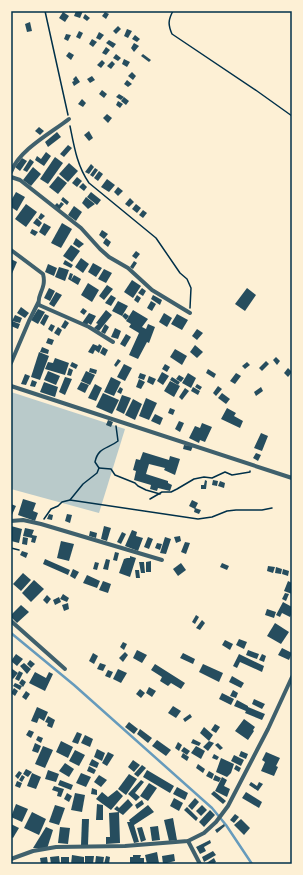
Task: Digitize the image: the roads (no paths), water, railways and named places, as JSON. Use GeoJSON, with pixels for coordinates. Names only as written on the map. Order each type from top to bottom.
{"type":"FeatureCollection","features":[{"type":"Feature","properties":{"kind":"street"},"geometry":{"type":"LineString","coordinates":[[11,172],[16,164],[34,145],[68,119]]}},
{"type":"Feature","properties":{"kind":"street"},"geometry":{"type":"LineString","coordinates":[[11,177],[20,180],[81,228],[109,257],[128,268],[152,290],[190,313]]}},
{"type":"Feature","properties":{"kind":"street"},"geometry":{"type":"LineString","coordinates":[[11,250],[43,274],[44,279],[44,288],[11,363]]}},
{"type":"Feature","properties":{"kind":"street"},"geometry":{"type":"LineString","coordinates":[[38,303],[43,308],[89,327],[112,342]]}},
{"type":"Feature","properties":{"kind":"street"},"geometry":{"type":"LineString","coordinates":[[11,386],[114,418],[292,478]]}},
{"type":"Feature","properties":{"kind":"street"},"geometry":{"type":"LineString","coordinates":[[11,521],[23,520],[41,524],[162,560]]}},
{"type":"Feature","properties":{"kind":"street"},"geometry":{"type":"LineString","coordinates":[[11,621],[65,669]]}},
{"type":"Feature","properties":{"kind":"street"},"geometry":{"type":"LineString","coordinates":[[11,859],[33,851],[56,847],[125,846],[188,841],[204,833],[216,822],[228,806],[268,729],[292,677]]}},
{"type":"Feature","properties":{"kind":"street"},"geometry":{"type":"LineString","coordinates":[[188,841],[200,864]]}},
{"type":"Feature","properties":{"kind":"waterway"},"geometry":{"type":"LineString","coordinates":[[11,633],[74,685],[212,808],[226,825],[252,864]]}}]}
